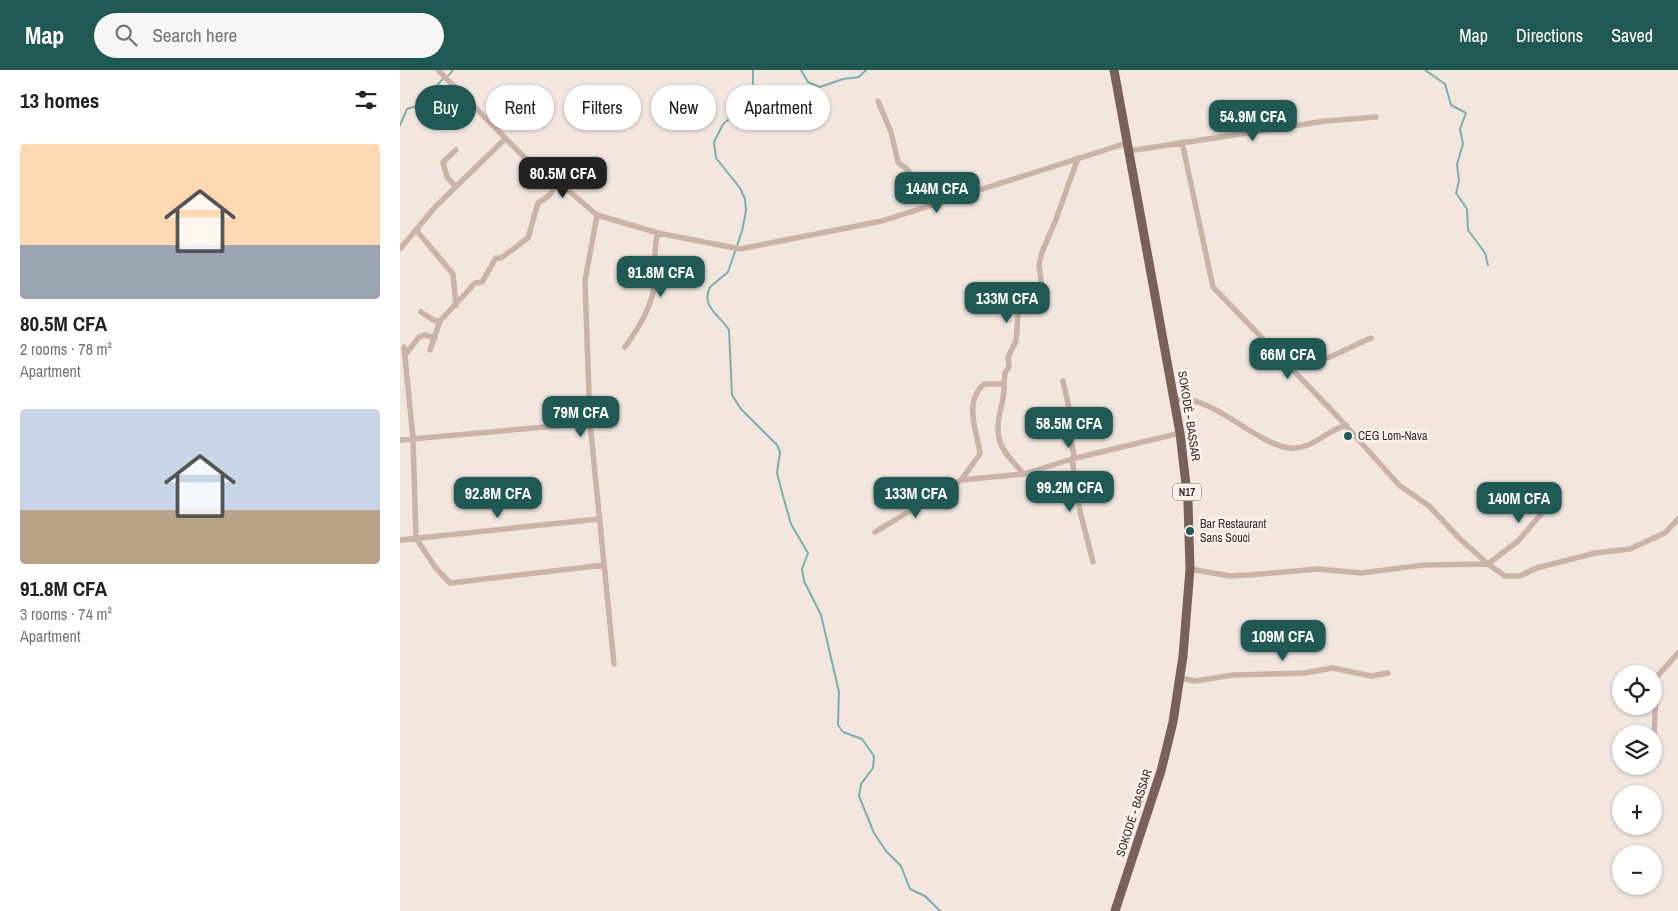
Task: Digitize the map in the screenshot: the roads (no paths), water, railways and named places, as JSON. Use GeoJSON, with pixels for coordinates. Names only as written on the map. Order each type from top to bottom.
{"type":"FeatureCollection","features":[{"type":"Feature","properties":{"kind":"main road","name":"SOKODÉ - BASSAR"},"geometry":{"type":"LineString","coordinates":[[1114,70],[1180,433],[1188,502],[1190,569],[1180,678],[1173,722],[1161,770],[1116,911]]}},
{"type":"Feature","properties":{"kind":"street"},"geometry":{"type":"LineString","coordinates":[[438,70],[526,159],[554,178],[597,215],[658,233],[740,249],[882,220],[971,194],[1078,158],[1128,147],[1182,142],[1325,121],[1376,116]]}},
{"type":"Feature","properties":{"kind":"street"},"geometry":{"type":"LineString","coordinates":[[878,101],[892,132],[898,162],[910,171],[919,190],[971,194]]}},
{"type":"Feature","properties":{"kind":"street"},"geometry":{"type":"LineString","coordinates":[[400,249],[435,207],[505,139]]}},
{"type":"Feature","properties":{"kind":"street"},"geometry":{"type":"LineString","coordinates":[[1182,142],[1213,286],[1346,425],[1399,485],[1429,506],[1460,539],[1488,564],[1505,576],[1520,576],[1537,568],[1595,553],[1630,549],[1665,533],[1678,519]]}},
{"type":"Feature","properties":{"kind":"street"},"geometry":{"type":"LineString","coordinates":[[456,150],[443,162],[447,177],[456,187]]}},
{"type":"Feature","properties":{"kind":"street"},"geometry":{"type":"LineString","coordinates":[[1024,474],[1003,452],[996,428],[1005,392],[1004,373],[1009,367],[1008,357],[1016,341],[1020,291],[1042,288],[1039,265],[1042,252],[1078,158]]}},
{"type":"Feature","properties":{"kind":"street"},"geometry":{"type":"LineString","coordinates":[[430,350],[440,321],[475,284],[482,282],[496,258],[501,258],[528,238],[538,203],[552,195],[555,188],[554,178]]}},
{"type":"Feature","properties":{"kind":"street"},"geometry":{"type":"LineString","coordinates":[[597,215],[585,281],[590,423],[614,664]]}},
{"type":"Feature","properties":{"kind":"street"},"geometry":{"type":"LineString","coordinates":[[416,231],[453,274],[456,305]]}},
{"type":"Feature","properties":{"kind":"street"},"geometry":{"type":"LineString","coordinates":[[625,347],[644,321],[656,278],[655,248],[658,233]]}},
{"type":"Feature","properties":{"kind":"street"},"geometry":{"type":"LineString","coordinates":[[421,312],[435,321],[440,321]]}},
{"type":"Feature","properties":{"kind":"street"},"geometry":{"type":"LineString","coordinates":[[405,355],[418,337],[435,338]]}},
{"type":"Feature","properties":{"kind":"street"},"geometry":{"type":"LineString","coordinates":[[1290,367],[1303,366],[1345,352],[1371,338]]}},
{"type":"Feature","properties":{"kind":"street"},"geometry":{"type":"LineString","coordinates":[[404,346],[413,438],[416,538],[435,567],[450,582],[604,565]]}},
{"type":"Feature","properties":{"kind":"street"},"geometry":{"type":"LineString","coordinates":[[1063,381],[1069,408],[1067,422],[1074,455],[1072,459],[1080,511],[1093,562]]}},
{"type":"Feature","properties":{"kind":"street"},"geometry":{"type":"LineString","coordinates":[[876,532],[961,480],[980,454],[972,417],[972,407],[978,390],[984,384],[1004,384]]}},
{"type":"Feature","properties":{"kind":"street"},"geometry":{"type":"LineString","coordinates":[[1174,400],[1196,403],[1218,411],[1235,419],[1260,437],[1291,448],[1315,442],[1346,425]]}},
{"type":"Feature","properties":{"kind":"street"},"geometry":{"type":"LineString","coordinates":[[400,440],[590,423]]}},
{"type":"Feature","properties":{"kind":"street"},"geometry":{"type":"LineString","coordinates":[[961,480],[1024,474],[1072,459],[1180,433]]}},
{"type":"Feature","properties":{"kind":"street"},"geometry":{"type":"LineString","coordinates":[[1190,569],[1230,576],[1318,569],[1361,573],[1418,565],[1488,564],[1518,541],[1543,512],[1557,490]]}},
{"type":"Feature","properties":{"kind":"street"},"geometry":{"type":"LineString","coordinates":[[400,540],[599,519]]}},
{"type":"Feature","properties":{"kind":"street"},"geometry":{"type":"LineString","coordinates":[[1662,671],[1678,653]]}},
{"type":"Feature","properties":{"kind":"street"},"geometry":{"type":"LineString","coordinates":[[1180,678],[1195,681],[1233,674],[1304,673],[1333,668],[1371,676],[1388,673]]}},
{"type":"Feature","properties":{"kind":"waterway"},"geometry":{"type":"LineString","coordinates":[[449,75],[453,70]]}},
{"type":"Feature","properties":{"kind":"waterway"},"geometry":{"type":"LineString","coordinates":[[753,70],[753,86],[748,104],[723,124],[714,142],[716,158],[740,188],[745,199],[746,211],[742,231],[728,272],[710,287],[708,300],[713,311],[729,330],[732,395],[741,409],[777,445],[780,452],[777,473],[791,524],[808,553],[802,569],[804,581],[821,615],[839,692],[838,725],[843,732],[862,739],[874,756],[873,768],[861,784],[859,796],[874,833],[886,851],[901,866],[910,889],[925,896],[940,911]]}},
{"type":"Feature","properties":{"kind":"waterway"},"geometry":{"type":"LineString","coordinates":[[801,70],[808,82],[820,87],[843,79],[859,77],[866,70]]}},
{"type":"Feature","properties":{"kind":"waterway"},"geometry":{"type":"LineString","coordinates":[[1425,70],[1445,84],[1451,105],[1466,113],[1460,129],[1463,144],[1457,164],[1459,181],[1456,193],[1467,209],[1468,230],[1485,253],[1488,265]]}},
{"type":"Feature","properties":{"kind":"waterway"},"geometry":{"type":"LineString","coordinates":[[400,125],[407,109],[430,102],[438,84],[443,79]]}},
{"type":"Feature","properties":{"kind":"place","name":"CEG Lom-Nava"},"geometry":{"type":"Point","coordinates":[1348,436]}},
{"type":"Feature","properties":{"kind":"place","name":"Bar Restaurant Sans Souci"},"geometry":{"type":"Point","coordinates":[1190,531]}}]}
